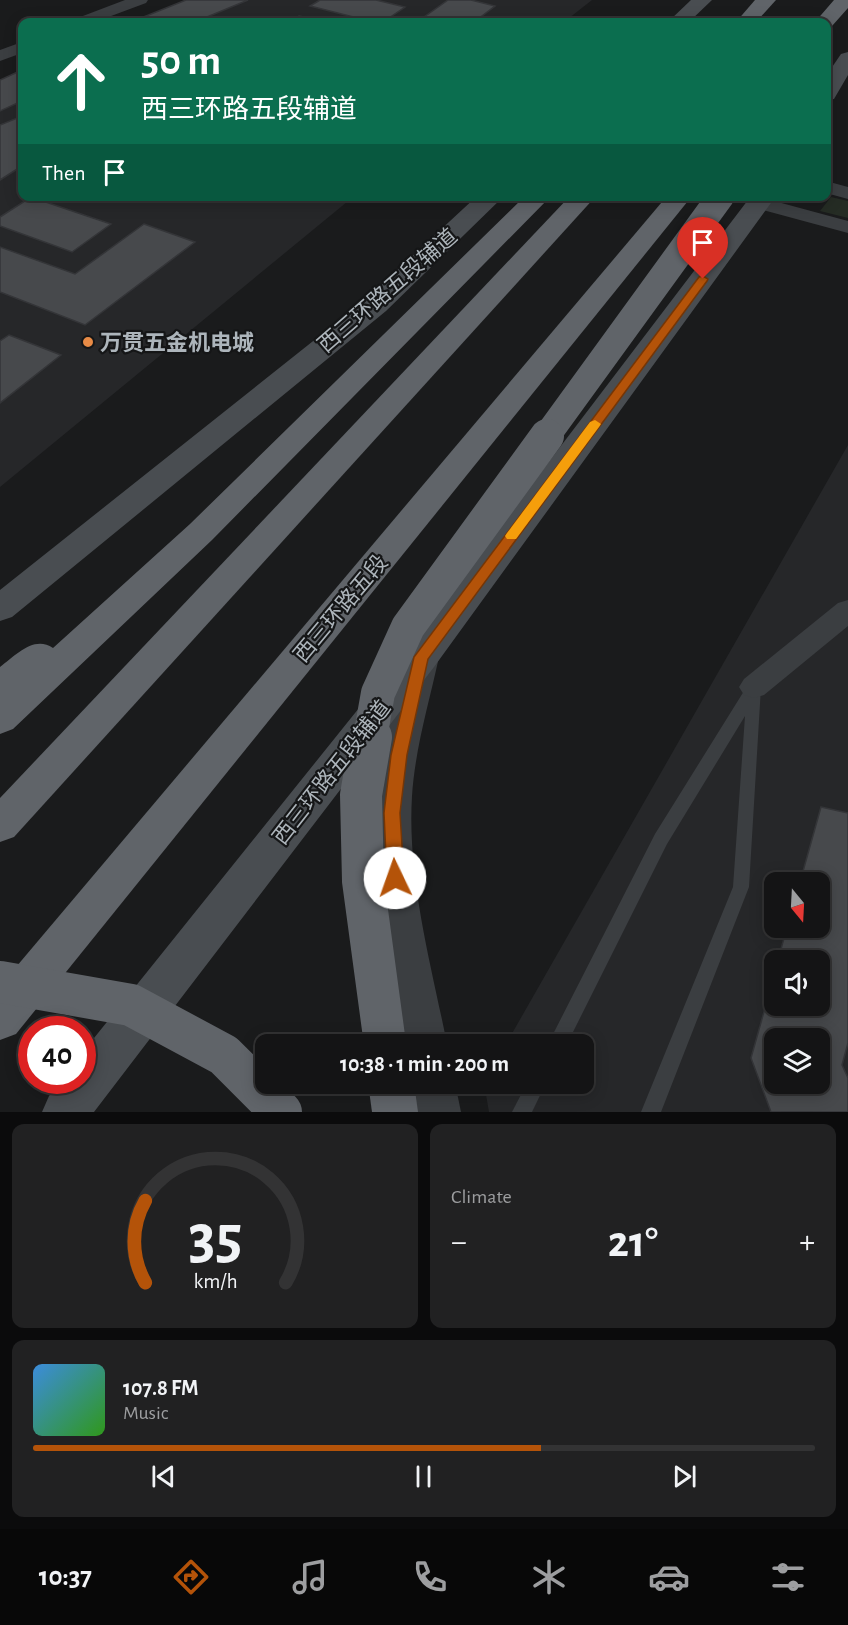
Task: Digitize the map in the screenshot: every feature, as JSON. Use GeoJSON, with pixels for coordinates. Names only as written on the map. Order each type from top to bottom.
{"type":"FeatureCollection","features":[{"type":"Feature","properties":{"kind":"highway"},"geometry":{"type":"LineString","coordinates":[[750,18],[766,0]]}},
{"type":"Feature","properties":{"kind":"highway"},"geometry":{"type":"LineString","coordinates":[[828,18],[844,0]]}},
{"type":"Feature","properties":{"kind":"highway"},"geometry":{"type":"LineString","coordinates":[[0,719],[201,532],[534,201]]}},
{"type":"Feature","properties":{"kind":"highway"},"geometry":{"type":"LineString","coordinates":[[0,825],[579,201]]}},
{"type":"Feature","properties":{"kind":"highway","name":"西三环路五段"},"geometry":{"type":"LineString","coordinates":[[0,1019],[676,201]]}},
{"type":"Feature","properties":{"kind":"highway"},"geometry":{"type":"LineString","coordinates":[[385,1034],[363,881],[361,795],[378,693],[408,627],[717,201]]}},
{"type":"Feature","properties":{"kind":"highway"},"geometry":{"type":"LineString","coordinates":[[0,687],[201,532]]}},
{"type":"Feature","properties":{"kind":"highway"},"geometry":{"type":"LineString","coordinates":[[0,982],[131,1005],[224,1055],[281,1112]]}},
{"type":"Feature","properties":{"kind":"highway"},"geometry":{"type":"LineString","coordinates":[[393,1094],[395,1112]]}},
{"type":"Feature","properties":{"kind":"main road"},"geometry":{"type":"LineString","coordinates":[[682,18],[702,0]]}},
{"type":"Feature","properties":{"kind":"main road"},"geometry":{"type":"LineString","coordinates":[[831,86],[848,58]]}},
{"type":"Feature","properties":{"kind":"main road","name":"西三环路五段辅道"},"geometry":{"type":"LineString","coordinates":[[0,608],[376,305],[487,201]]}},
{"type":"Feature","properties":{"kind":"main road","name":"西三环路五段辅道"},"geometry":{"type":"LineString","coordinates":[[65,1112],[421,657],[761,201]]}},
{"type":"Feature","properties":{"kind":"street"},"geometry":{"type":"LineString","coordinates":[[92,18],[140,0]]}},
{"type":"Feature","properties":{"kind":"street"},"geometry":{"type":"LineString","coordinates":[[0,56],[18,48]]}},
{"type":"Feature","properties":{"kind":"street"},"geometry":{"type":"LineString","coordinates":[[831,188],[848,193]]}},
{"type":"Feature","properties":{"kind":"street"},"geometry":{"type":"LineString","coordinates":[[765,201],[848,227]]}},
{"type":"Feature","properties":{"kind":"street"},"geometry":{"type":"LineString","coordinates":[[754,687],[848,610]]}},
{"type":"Feature","properties":{"kind":"street"},"geometry":{"type":"LineString","coordinates":[[421,657],[399,755],[392,813],[395,878],[423,1034]]}},
{"type":"Feature","properties":{"kind":"street"},"geometry":{"type":"LineString","coordinates":[[434,1094],[438,1112]]}},
{"type":"Feature","properties":{"kind":"lane"},"geometry":{"type":"LineString","coordinates":[[562,1034],[661,839],[754,687]]}},
{"type":"Feature","properties":{"kind":"lane"},"geometry":{"type":"LineString","coordinates":[[651,1112],[741,887],[754,687]]}},
{"type":"Feature","properties":{"kind":"lane"},"geometry":{"type":"LineString","coordinates":[[522,1112],[531,1094]]}},
{"type":"Feature","properties":{"kind":"shaded area"},"geometry":{"type":"Polygon","coordinates":[[[190,0],[592,0],[569,18],[148,18],[190,0]]]}},
{"type":"Feature","properties":{"kind":"shaded area","name":"万贯五金机电城"},"geometry":{"type":"Polygon","coordinates":[[[18,75],[18,201],[348,201],[0,487],[0,83],[18,75]]]}},
{"type":"Feature","properties":{"kind":"shaded area"},"geometry":{"type":"Polygon","coordinates":[[[831,197],[848,201],[848,218],[820,211],[828,201],[831,201],[831,197]]]}},
{"type":"Feature","properties":{"kind":"shaded area"},"geometry":{"type":"Polygon","coordinates":[[[848,445],[848,1112],[489,1112],[486,1094],[594,1094],[594,1034],[512,1034],[848,445]]]}},
{"type":"Feature","properties":{"kind":"building"},"geometry":{"type":"Polygon","coordinates":[[[186,0],[248,0],[205,18],[141,18],[186,0]]]}},
{"type":"Feature","properties":{"kind":"building"},"geometry":{"type":"Polygon","coordinates":[[[320,0],[376,0],[405,7],[389,18],[357,18],[310,6],[320,0]]]}},
{"type":"Feature","properties":{"kind":"building"},"geometry":{"type":"Polygon","coordinates":[[[448,0],[471,0],[495,6],[479,18],[423,18],[448,0]]]}},
{"type":"Feature","properties":{"kind":"building"},"geometry":{"type":"Polygon","coordinates":[[[18,72],[18,103],[0,111],[0,80],[18,72]]]}},
{"type":"Feature","properties":{"kind":"building"},"geometry":{"type":"Polygon","coordinates":[[[18,118],[18,169],[0,180],[0,125],[18,118]]]}},
{"type":"Feature","properties":{"kind":"building"},"geometry":{"type":"Polygon","coordinates":[[[25,201],[43,201],[111,224],[72,252],[0,226],[0,217],[25,201]]]}},
{"type":"Feature","properties":{"kind":"building"},"geometry":{"type":"Polygon","coordinates":[[[144,224],[195,242],[85,325],[0,292],[0,247],[75,274],[144,224]]]}},
{"type":"Feature","properties":{"kind":"building"},"geometry":{"type":"Polygon","coordinates":[[[9,335],[61,355],[0,403],[0,341],[9,335]]]}},
{"type":"Feature","properties":{"kind":"building"},"geometry":{"type":"Polygon","coordinates":[[[821,807],[848,813],[848,1043],[842,1065],[848,1078],[848,1112],[771,1112],[764,1094],[830,1094],[830,1028],[764,1028],[764,1093],[751,1058],[764,1012],[764,1016],[830,1016],[830,950],[781,950],[784,938],[830,938],[830,872],[803,872],[821,807]]]}},
{"type":"Feature","properties":{"kind":"slow traffic"},"geometry":{"type":"LineString","coordinates":[[512,536],[595,424]]}},
{"type":"Feature","properties":{"kind":"place","name":"万贯五金机电城"},"geometry":{"type":"Point","coordinates":[88,342]}},
{"type":"Feature","properties":{"kind":"route"},"geometry":{"type":"LineString","coordinates":[[395,878],[392,813],[399,755],[421,657],[703,279]]}}]}
